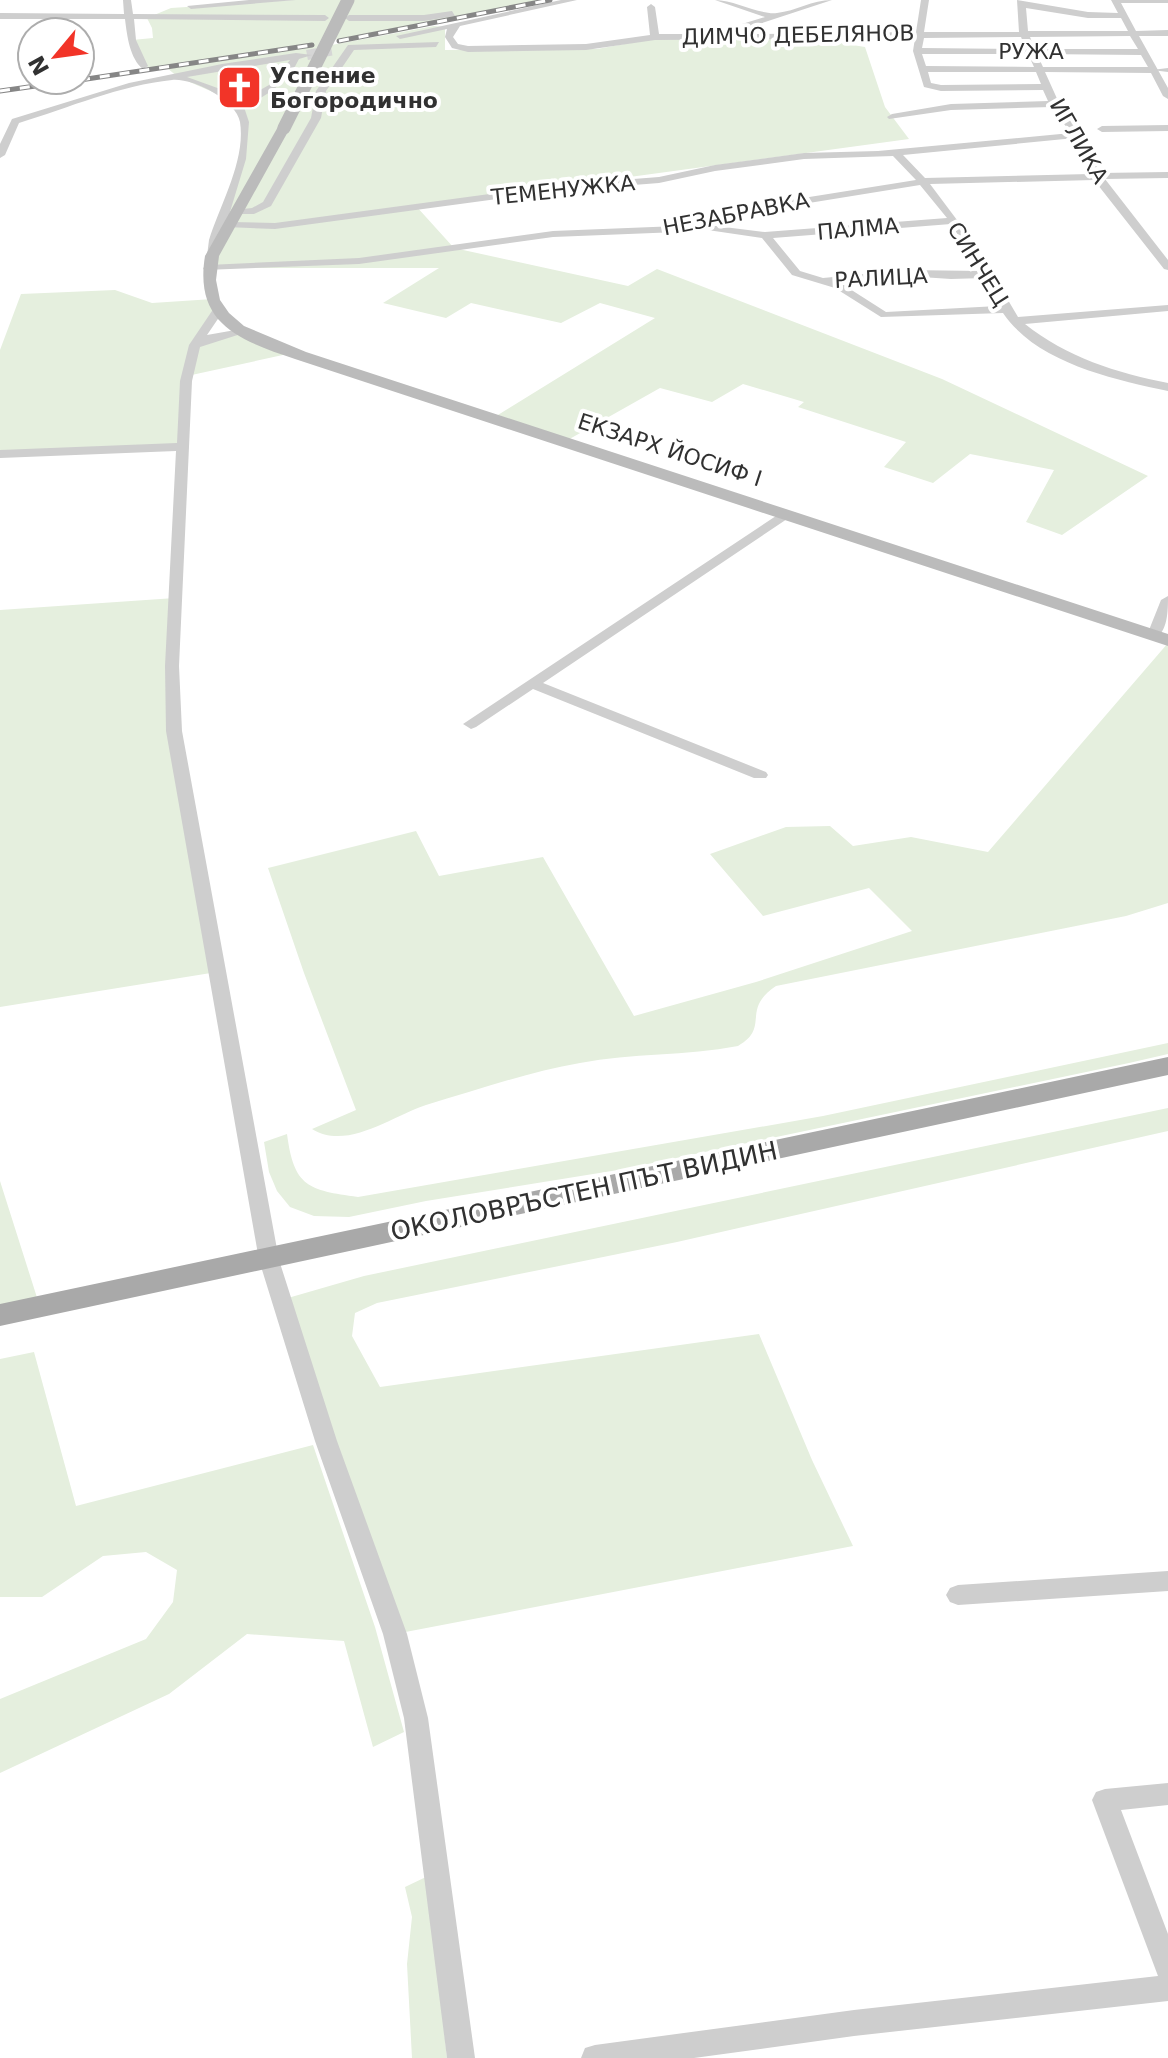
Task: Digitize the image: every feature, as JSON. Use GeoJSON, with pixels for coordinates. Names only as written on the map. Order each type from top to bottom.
{"type":"FeatureCollection","features":[{"type":"Feature","properties":{"kind":"main road"},"geometry":{"type":"LineString","coordinates":[[218,310],[209,290],[210,262],[284,128],[348,0]]}},
{"type":"Feature","properties":{"kind":"main road","name":"ЕКЗАРХ ЙОСИФ I"},"geometry":{"type":"LineString","coordinates":[[218,310],[241,332],[320,362],[1161,638]]}},
{"type":"Feature","properties":{"kind":"main road","name":"ОКОЛОВРЪСТЕН ПЪТ ВИДИН"},"geometry":{"type":"LineString","coordinates":[[0,1315],[1168,1066]]}},
{"type":"Feature","properties":{"kind":"street"},"geometry":{"type":"LineString","coordinates":[[0,16],[18,12],[128,10],[292,0]]}},
{"type":"Feature","properties":{"kind":"street"},"geometry":{"type":"LineString","coordinates":[[349,18],[439,16],[522,0]]}},
{"type":"Feature","properties":{"kind":"street"},"geometry":{"type":"LineString","coordinates":[[335,50],[573,0]]}},
{"type":"Feature","properties":{"kind":"street"},"geometry":{"type":"LineString","coordinates":[[719,0],[775,17]]}},
{"type":"Feature","properties":{"kind":"street"},"geometry":{"type":"LineString","coordinates":[[754,37],[745,26],[828,0]]}},
{"type":"Feature","properties":{"kind":"street"},"geometry":{"type":"LineString","coordinates":[[925,0],[917,51],[927,85],[934,88],[1048,87]]}},
{"type":"Feature","properties":{"kind":"street"},"geometry":{"type":"LineString","coordinates":[[1115,0],[1168,0]]}},
{"type":"Feature","properties":{"kind":"street"},"geometry":{"type":"LineString","coordinates":[[1115,0],[1168,96]]}},
{"type":"Feature","properties":{"kind":"street"},"geometry":{"type":"LineString","coordinates":[[223,17],[236,2]]}},
{"type":"Feature","properties":{"kind":"street"},"geometry":{"type":"LineString","coordinates":[[257,2],[289,18]]}},
{"type":"Feature","properties":{"kind":"street"},"geometry":{"type":"LineString","coordinates":[[1021,2],[1088,15],[1125,16]]}},
{"type":"Feature","properties":{"kind":"street","name":"ИГЛИКА"},"geometry":{"type":"LineString","coordinates":[[1021,2],[1024,33],[1054,104],[1078,135],[1096,175],[1168,267]]}},
{"type":"Feature","properties":{"kind":"street"},"geometry":{"type":"LineString","coordinates":[[651,7],[655,37]]}},
{"type":"Feature","properties":{"kind":"street"},"geometry":{"type":"LineString","coordinates":[[128,10],[223,17],[325,18]]}},
{"type":"Feature","properties":{"kind":"street"},"geometry":{"type":"LineString","coordinates":[[128,10],[132,40],[143,66]]}},
{"type":"Feature","properties":{"kind":"street","name":"ДИМЧО ДЕБЕЛЯНОВ"},"geometry":{"type":"LineString","coordinates":[[457,24],[451,29],[449,37],[455,46],[468,49],[578,48],[655,37],[1168,33]]}},
{"type":"Feature","properties":{"kind":"street"},"geometry":{"type":"LineString","coordinates":[[233,220],[267,204],[316,118],[321,91],[346,51],[357,45],[436,44]]}},
{"type":"Feature","properties":{"kind":"street","name":"РУЖА"},"geometry":{"type":"LineString","coordinates":[[917,51],[1146,52]]}},
{"type":"Feature","properties":{"kind":"street"},"geometry":{"type":"LineString","coordinates":[[0,124],[129,86],[302,56],[286,75],[263,93],[238,106]]}},
{"type":"Feature","properties":{"kind":"street"},"geometry":{"type":"LineString","coordinates":[[923,69],[1168,70]]}},
{"type":"Feature","properties":{"kind":"street"},"geometry":{"type":"LineString","coordinates":[[178,77],[229,99],[238,106],[245,126],[240,164],[213,239],[210,262]]}},
{"type":"Feature","properties":{"kind":"street"},"geometry":{"type":"LineString","coordinates":[[892,117],[951,107],[1054,104]]}},
{"type":"Feature","properties":{"kind":"street"},"geometry":{"type":"LineString","coordinates":[[0,155],[15,121]]}},
{"type":"Feature","properties":{"kind":"street"},"geometry":{"type":"LineString","coordinates":[[1102,129],[1168,128]]}},
{"type":"Feature","properties":{"kind":"street","name":"ТЕМЕНУЖКА"},"geometry":{"type":"LineString","coordinates":[[233,220],[275,226],[557,188],[659,180],[715,168],[823,153],[895,152],[1078,135]]}},
{"type":"Feature","properties":{"kind":"street","name":"СИНЧЕЦ"},"geometry":{"type":"LineString","coordinates":[[895,152],[925,181],[989,274],[1015,321],[1057,350],[1089,364],[1168,387]]}},
{"type":"Feature","properties":{"kind":"street"},"geometry":{"type":"LineString","coordinates":[[240,164],[265,163]]}},
{"type":"Feature","properties":{"kind":"street","name":"НЕЗАБРАВКА"},"geometry":{"type":"LineString","coordinates":[[210,262],[359,261],[553,234],[662,230],[778,205],[925,181],[1168,175]]}},
{"type":"Feature","properties":{"kind":"street","name":"ПАЛМА"},"geometry":{"type":"LineString","coordinates":[[693,225],[765,235],[951,221]]}},
{"type":"Feature","properties":{"kind":"street"},"geometry":{"type":"LineString","coordinates":[[765,235],[796,273],[839,286],[885,315],[1006,309]]}},
{"type":"Feature","properties":{"kind":"street","name":"РАЛИЦА"},"geometry":{"type":"LineString","coordinates":[[821,281],[906,273],[951,276],[989,274]]}},
{"type":"Feature","properties":{"kind":"street"},"geometry":{"type":"LineString","coordinates":[[1015,321],[1168,308]]}},
{"type":"Feature","properties":{"kind":"street"},"geometry":{"type":"LineString","coordinates":[[218,310],[195,345],[186,381],[172,666],[174,731],[269,1260],[326,1441],[395,1634],[416,1718],[461,2058]]}},
{"type":"Feature","properties":{"kind":"street"},"geometry":{"type":"LineString","coordinates":[[195,345],[241,332]]}},
{"type":"Feature","properties":{"kind":"street"},"geometry":{"type":"LineString","coordinates":[[0,454],[182,447]]}},
{"type":"Feature","properties":{"kind":"street"},"geometry":{"type":"LineString","coordinates":[[471,724],[785,514]]}},
{"type":"Feature","properties":{"kind":"street"},"geometry":{"type":"LineString","coordinates":[[1161,638],[1168,600]]}},
{"type":"Feature","properties":{"kind":"street"},"geometry":{"type":"LineString","coordinates":[[531,683],[760,775]]}},
{"type":"Feature","properties":{"kind":"street"},"geometry":{"type":"LineString","coordinates":[[958,1595],[1168,1581]]}},
{"type":"Feature","properties":{"kind":"street"},"geometry":{"type":"LineString","coordinates":[[1168,1794],[1105,1800],[1168,1969]]}},
{"type":"Feature","properties":{"kind":"street"},"geometry":{"type":"LineString","coordinates":[[595,2058],[854,2023],[1168,1988]]}},
{"type":"Feature","properties":{"kind":"green space"},"geometry":{"type":"Polygon","coordinates":[[[292,0],[541,0],[328,41],[326,46],[434,26],[445,27],[445,50],[597,49],[652,39],[815,39],[865,47],[885,107],[909,139],[416,206],[454,248],[628,286],[657,269],[942,379],[1148,476],[1062,535],[1026,522],[1054,470],[970,454],[933,483],[884,467],[906,442],[798,407],[804,402],[743,384],[712,402],[660,388],[566,441],[493,418],[655,318],[600,303],[561,323],[471,303],[446,318],[383,303],[439,268],[208,268],[236,182],[245,126],[229,99],[178,77],[167,68],[152,68],[143,64],[132,40],[153,38],[147,18],[171,8],[292,0]]]}},
{"type":"Feature","properties":{"kind":"green space"},"geometry":{"type":"Polygon","coordinates":[[[115,290],[152,303],[213,299],[218,310],[196,343],[241,332],[292,353],[187,376],[182,447],[0,454],[0,350],[21,294],[115,290]]]}},
{"type":"Feature","properties":{"kind":"green space"},"geometry":{"type":"Polygon","coordinates":[[[175,598],[172,666],[217,972],[0,1007],[0,610],[175,598]]]}},
{"type":"Feature","properties":{"kind":"green space"},"geometry":{"type":"Polygon","coordinates":[[[1168,643],[1168,903],[1126,916],[776,986],[760,1003],[753,1032],[738,1046],[561,1067],[426,1105],[354,1134],[326,1135],[312,1129],[356,1110],[268,868],[416,831],[439,876],[543,857],[634,1016],[756,982],[912,931],[869,888],[763,916],[710,854],[786,827],[830,826],[853,846],[911,837],[988,852],[1168,643]]]}},
{"type":"Feature","properties":{"kind":"green space"},"geometry":{"type":"Polygon","coordinates":[[[1168,1043],[1168,1054],[1129,1063],[624,1169],[426,1201],[349,1217],[314,1216],[290,1207],[277,1191],[269,1172],[264,1142],[287,1134],[294,1165],[306,1183],[327,1192],[358,1197],[823,1116],[1168,1043]]]}},
{"type":"Feature","properties":{"kind":"green space"},"geometry":{"type":"Polygon","coordinates":[[[1168,1108],[1168,1131],[677,1242],[377,1303],[355,1313],[352,1336],[380,1387],[759,1334],[812,1460],[853,1546],[395,1634],[281,1300],[364,1276],[1168,1108]]]}},
{"type":"Feature","properties":{"kind":"green space"},"geometry":{"type":"Polygon","coordinates":[[[0,1181],[40,1307],[0,1315],[0,1181]]]}},
{"type":"Feature","properties":{"kind":"green space"},"geometry":{"type":"Polygon","coordinates":[[[34,1352],[76,1506],[313,1445],[375,1627],[404,1732],[373,1747],[344,1641],[247,1634],[169,1694],[0,1773],[0,1699],[146,1639],[173,1602],[177,1570],[146,1552],[103,1556],[42,1597],[0,1597],[0,1359],[34,1352]]]}},
{"type":"Feature","properties":{"kind":"green space"},"geometry":{"type":"Polygon","coordinates":[[[428,1876],[447,2058],[412,2058],[407,1964],[412,1917],[405,1887],[428,1876]]]}},
{"type":"Feature","properties":{"kind":"tunnel"},"geometry":{"type":"LineString","coordinates":[[307,55],[335,50]]}},
{"type":"Feature","properties":{"kind":"railway"},"geometry":{"type":"LineString","coordinates":[[339,41],[550,0]]}},
{"type":"Feature","properties":{"kind":"railway"},"geometry":{"type":"LineString","coordinates":[[96,78],[312,45]]}},
{"type":"Feature","properties":{"kind":"railway"},"geometry":{"type":"LineString","coordinates":[[0,91],[16,89]]}},
{"type":"Feature","properties":{"kind":"place","name":"Успение Богородично"},"geometry":{"type":"Point","coordinates":[239,88]}}]}
